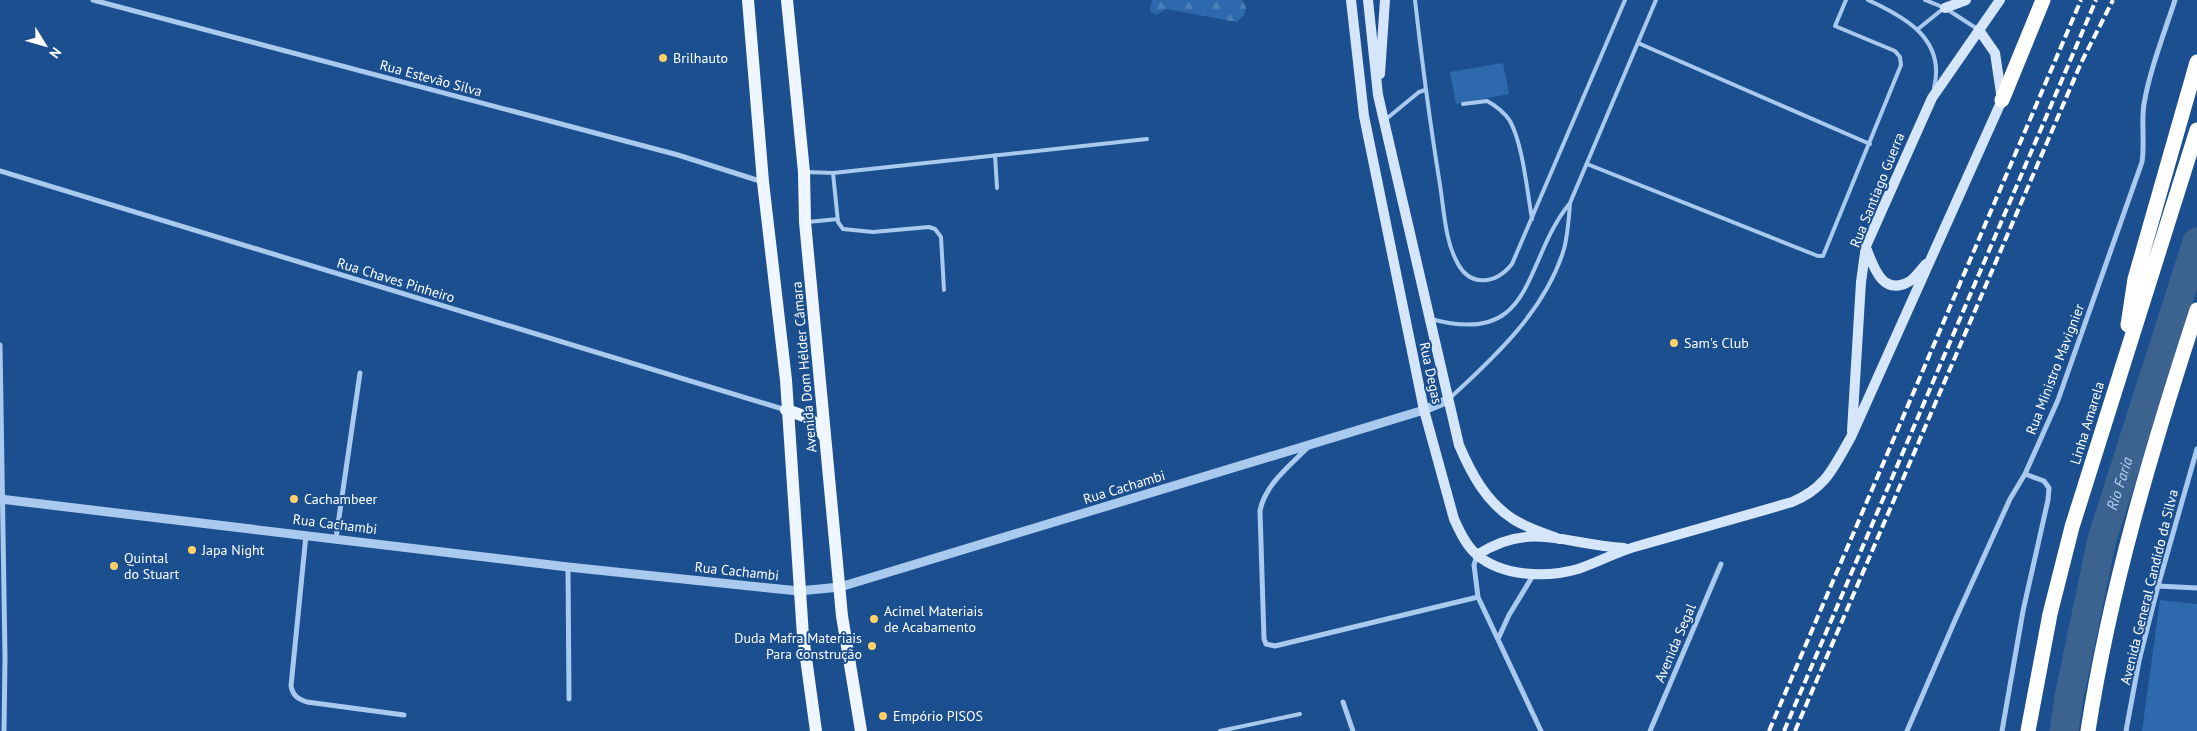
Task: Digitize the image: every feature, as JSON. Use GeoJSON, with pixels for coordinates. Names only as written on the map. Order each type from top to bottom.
{"type":"FeatureCollection","features":[{"type":"Feature","properties":{"kind":"highway"},"geometry":{"type":"LineString","coordinates":[[2002,100],[2043,0]]}},
{"type":"Feature","properties":{"kind":"highway"},"geometry":{"type":"LineString","coordinates":[[2121,368],[2135,279],[2197,63]]}},
{"type":"Feature","properties":{"kind":"highway","name":"Linha Amarela"},"geometry":{"type":"LineString","coordinates":[[2028,731],[2050,614],[2072,528],[2197,130]]}},
{"type":"Feature","properties":{"kind":"highway"},"geometry":{"type":"LineString","coordinates":[[2088,731],[2104,640],[2121,566],[2172,386],[2197,310]]}},
{"type":"Feature","properties":{"kind":"main road","name":"Avenida Dom Hélder Câmara"},"geometry":{"type":"LineString","coordinates":[[748,0],[763,182],[786,380],[786,410],[798,545],[799,591],[803,636],[816,731]]}},
{"type":"Feature","properties":{"kind":"main road","name":"Avenida Dom Hélder Câmara"},"geometry":{"type":"LineString","coordinates":[[787,0],[804,172],[805,222],[842,616],[861,731]]}},
{"type":"Feature","properties":{"kind":"main road","name":"Rua Degas"},"geometry":{"type":"LineString","coordinates":[[1351,0],[1364,116],[1424,410],[1454,519],[1465,541],[1477,555]]}},
{"type":"Feature","properties":{"kind":"main road","name":"Rua Degas"},"geometry":{"type":"LineString","coordinates":[[1368,0],[1378,95],[1459,444],[1469,469],[1496,505],[1511,518],[1559,539]]}},
{"type":"Feature","properties":{"kind":"main road"},"geometry":{"type":"LineString","coordinates":[[1378,95],[1384,0]]}},
{"type":"Feature","properties":{"kind":"main road"},"geometry":{"type":"LineString","coordinates":[[1944,8],[1966,0]]}},
{"type":"Feature","properties":{"kind":"main road","name":"Rua Santiago Guerra"},"geometry":{"type":"LineString","coordinates":[[1852,437],[1861,282],[1866,246],[1932,98],[2000,0]]}},
{"type":"Feature","properties":{"kind":"main road"},"geometry":{"type":"LineString","coordinates":[[1979,30],[1995,53],[2002,100]]}},
{"type":"Feature","properties":{"kind":"main road","name":"Rua Santiago Guerra"},"geometry":{"type":"LineString","coordinates":[[1477,555],[1488,562],[1507,569],[1534,574],[1553,574],[1576,569],[1627,549],[1792,502],[1807,496],[1819,488],[1829,476],[1852,437],[2002,100]]}},
{"type":"Feature","properties":{"kind":"main road"},"geometry":{"type":"LineString","coordinates":[[1866,246],[1874,271],[1879,278],[1889,284],[1899,285],[1910,281],[1932,258]]}},
{"type":"Feature","properties":{"kind":"main road"},"geometry":{"type":"LineString","coordinates":[[786,410],[812,420],[820,428],[825,441]]}},
{"type":"Feature","properties":{"kind":"main road"},"geometry":{"type":"LineString","coordinates":[[1477,555],[1491,545],[1524,535],[1559,539]]}},
{"type":"Feature","properties":{"kind":"main road","name":"Rua Santiago Guerra"},"geometry":{"type":"LineString","coordinates":[[1559,539],[1600,547],[1627,549]]}},
{"type":"Feature","properties":{"kind":"street","name":"Rua Estevão Silva"},"geometry":{"type":"LineString","coordinates":[[93,0],[669,152],[763,182]]}},
{"type":"Feature","properties":{"kind":"street","name":"Rua Ministro Mavignier"},"geometry":{"type":"LineString","coordinates":[[1906,731],[1996,529],[2010,499],[2025,474],[2058,400],[2142,162],[2144,107],[2175,0]]}},
{"type":"Feature","properties":{"kind":"street","name":"Rua Chaves Pinheiro"},"geometry":{"type":"LineString","coordinates":[[0,171],[786,410]]}},
{"type":"Feature","properties":{"kind":"street"},"geometry":{"type":"LineString","coordinates":[[0,345],[0,499],[5,657],[4,731]]}},
{"type":"Feature","properties":{"kind":"street"},"geometry":{"type":"LineString","coordinates":[[336,538],[360,373]]}},
{"type":"Feature","properties":{"kind":"street","name":"Rua Cachambi"},"geometry":{"type":"LineString","coordinates":[[0,499],[306,534],[568,567],[799,591],[840,587],[1424,410],[1448,400]]}},
{"type":"Feature","properties":{"kind":"street"},"geometry":{"type":"LineString","coordinates":[[1310,445],[1273,482],[1262,499],[1264,639],[1266,644],[1275,646],[1478,597]]}},
{"type":"Feature","properties":{"kind":"street","name":"Avenida General Candido da Silva"},"geometry":{"type":"LineString","coordinates":[[2126,731],[2158,586],[2197,449]]}},
{"type":"Feature","properties":{"kind":"street"},"geometry":{"type":"LineString","coordinates":[[2002,731],[2023,610],[2048,500],[2049,488],[2044,481],[2025,474]]}},
{"type":"Feature","properties":{"kind":"street"},"geometry":{"type":"LineString","coordinates":[[306,534],[291,686],[292,693],[298,699],[307,702],[404,714]]}},
{"type":"Feature","properties":{"kind":"street"},"geometry":{"type":"LineString","coordinates":[[1477,555],[1474,565],[1478,597],[1541,731]]}},
{"type":"Feature","properties":{"kind":"street","name":"Avenida Segal"},"geometry":{"type":"LineString","coordinates":[[1650,731],[1721,564]]}},
{"type":"Feature","properties":{"kind":"street"},"geometry":{"type":"LineString","coordinates":[[568,567],[568,699]]}},
{"type":"Feature","properties":{"kind":"street"},"geometry":{"type":"LineString","coordinates":[[1498,639],[1534,574]]}},
{"type":"Feature","properties":{"kind":"street"},"geometry":{"type":"LineString","coordinates":[[2158,586],[2197,588]]}},
{"type":"Feature","properties":{"kind":"street"},"geometry":{"type":"LineString","coordinates":[[1343,702],[1353,731]]}},
{"type":"Feature","properties":{"kind":"lane"},"geometry":{"type":"LineString","coordinates":[[1415,0],[1425,90],[1449,239],[1458,264],[1465,274],[1478,279],[1489,280],[1504,274],[1512,264],[1625,0]]}},
{"type":"Feature","properties":{"kind":"lane"},"geometry":{"type":"LineString","coordinates":[[1429,319],[1447,324],[1466,325],[1493,321],[1505,316],[1523,295],[1552,227],[1570,203],[1656,0]]}},
{"type":"Feature","properties":{"kind":"lane"},"geometry":{"type":"LineString","coordinates":[[1587,164],[1821,256],[1826,251],[1901,65],[1900,57],[1895,51],[1835,26],[1846,0]]}},
{"type":"Feature","properties":{"kind":"lane"},"geometry":{"type":"LineString","coordinates":[[1868,0],[1918,28],[1930,47],[1935,66],[1936,83],[1932,98]]}},
{"type":"Feature","properties":{"kind":"lane"},"geometry":{"type":"LineString","coordinates":[[1925,0],[1944,8],[1979,30]]}},
{"type":"Feature","properties":{"kind":"lane"},"geometry":{"type":"LineString","coordinates":[[1918,28],[1944,8]]}},
{"type":"Feature","properties":{"kind":"lane"},"geometry":{"type":"LineString","coordinates":[[1638,43],[1870,144]]}},
{"type":"Feature","properties":{"kind":"lane"},"geometry":{"type":"LineString","coordinates":[[1385,120],[1419,92],[1425,90]]}},
{"type":"Feature","properties":{"kind":"lane"},"geometry":{"type":"LineString","coordinates":[[1464,104],[1487,101],[1501,111],[1510,121],[1520,153],[1532,219]]}},
{"type":"Feature","properties":{"kind":"lane"},"geometry":{"type":"LineString","coordinates":[[804,172],[833,173],[1147,139]]}},
{"type":"Feature","properties":{"kind":"lane"},"geometry":{"type":"LineString","coordinates":[[995,154],[997,188]]}},
{"type":"Feature","properties":{"kind":"lane"},"geometry":{"type":"LineString","coordinates":[[833,173],[838,219],[843,230],[929,227],[935,229],[941,237],[944,290]]}},
{"type":"Feature","properties":{"kind":"lane"},"geometry":{"type":"LineString","coordinates":[[1448,400],[1477,373],[1530,314],[1544,291],[1563,251],[1569,226],[1570,203]]}},
{"type":"Feature","properties":{"kind":"lane"},"geometry":{"type":"LineString","coordinates":[[805,222],[838,219]]}},
{"type":"Feature","properties":{"kind":"lane"},"geometry":{"type":"LineString","coordinates":[[1220,731],[1300,714]]}},
{"type":"Feature","properties":{"kind":"green space"},"geometry":{"type":"Polygon","coordinates":[[[1152,0],[1242,0],[1246,8],[1244,15],[1237,22],[1166,9],[1156,15],[1150,11],[1152,0]]]}},
{"type":"Feature","properties":{"kind":"green space"},"geometry":{"type":"Polygon","coordinates":[[[1503,63],[1509,94],[1456,104],[1450,72],[1503,63]]]}},
{"type":"Feature","properties":{"kind":"green space"},"geometry":{"type":"Polygon","coordinates":[[[2160,600],[2197,604],[2197,731],[2142,731],[2160,600]]]}},
{"type":"Feature","properties":{"kind":"waterway","name":"Rio Faria"},"geometry":{"type":"LineString","coordinates":[[2064,731],[2069,697],[2102,539],[2197,242]]}},
{"type":"Feature","properties":{"kind":"railway"},"geometry":{"type":"LineString","coordinates":[[1769,731],[2081,0]]}},
{"type":"Feature","properties":{"kind":"railway"},"geometry":{"type":"LineString","coordinates":[[1784,731],[2096,0]]}},
{"type":"Feature","properties":{"kind":"railway"},"geometry":{"type":"LineString","coordinates":[[1795,731],[2081,63],[2113,0]]}},
{"type":"Feature","properties":{"kind":"place","name":"Brilhauto"},"geometry":{"type":"Point","coordinates":[663,58]}},
{"type":"Feature","properties":{"kind":"place","name":"Sam's Club"},"geometry":{"type":"Point","coordinates":[1674,343]}},
{"type":"Feature","properties":{"kind":"place","name":"Cachambeer"},"geometry":{"type":"Point","coordinates":[294,499]}},
{"type":"Feature","properties":{"kind":"place","name":"Japa Night"},"geometry":{"type":"Point","coordinates":[192,550]}},
{"type":"Feature","properties":{"kind":"place","name":"Quintal do Stuart"},"geometry":{"type":"Point","coordinates":[114,566]}},
{"type":"Feature","properties":{"kind":"place","name":"Acimel Materiais de Acabamento"},"geometry":{"type":"Point","coordinates":[874,619]}},
{"type":"Feature","properties":{"kind":"place","name":"Duda Mafra Materiais Para Construção"},"geometry":{"type":"Point","coordinates":[872,646]}},
{"type":"Feature","properties":{"kind":"place","name":"Empório PISOS"},"geometry":{"type":"Point","coordinates":[883,716]}}]}
